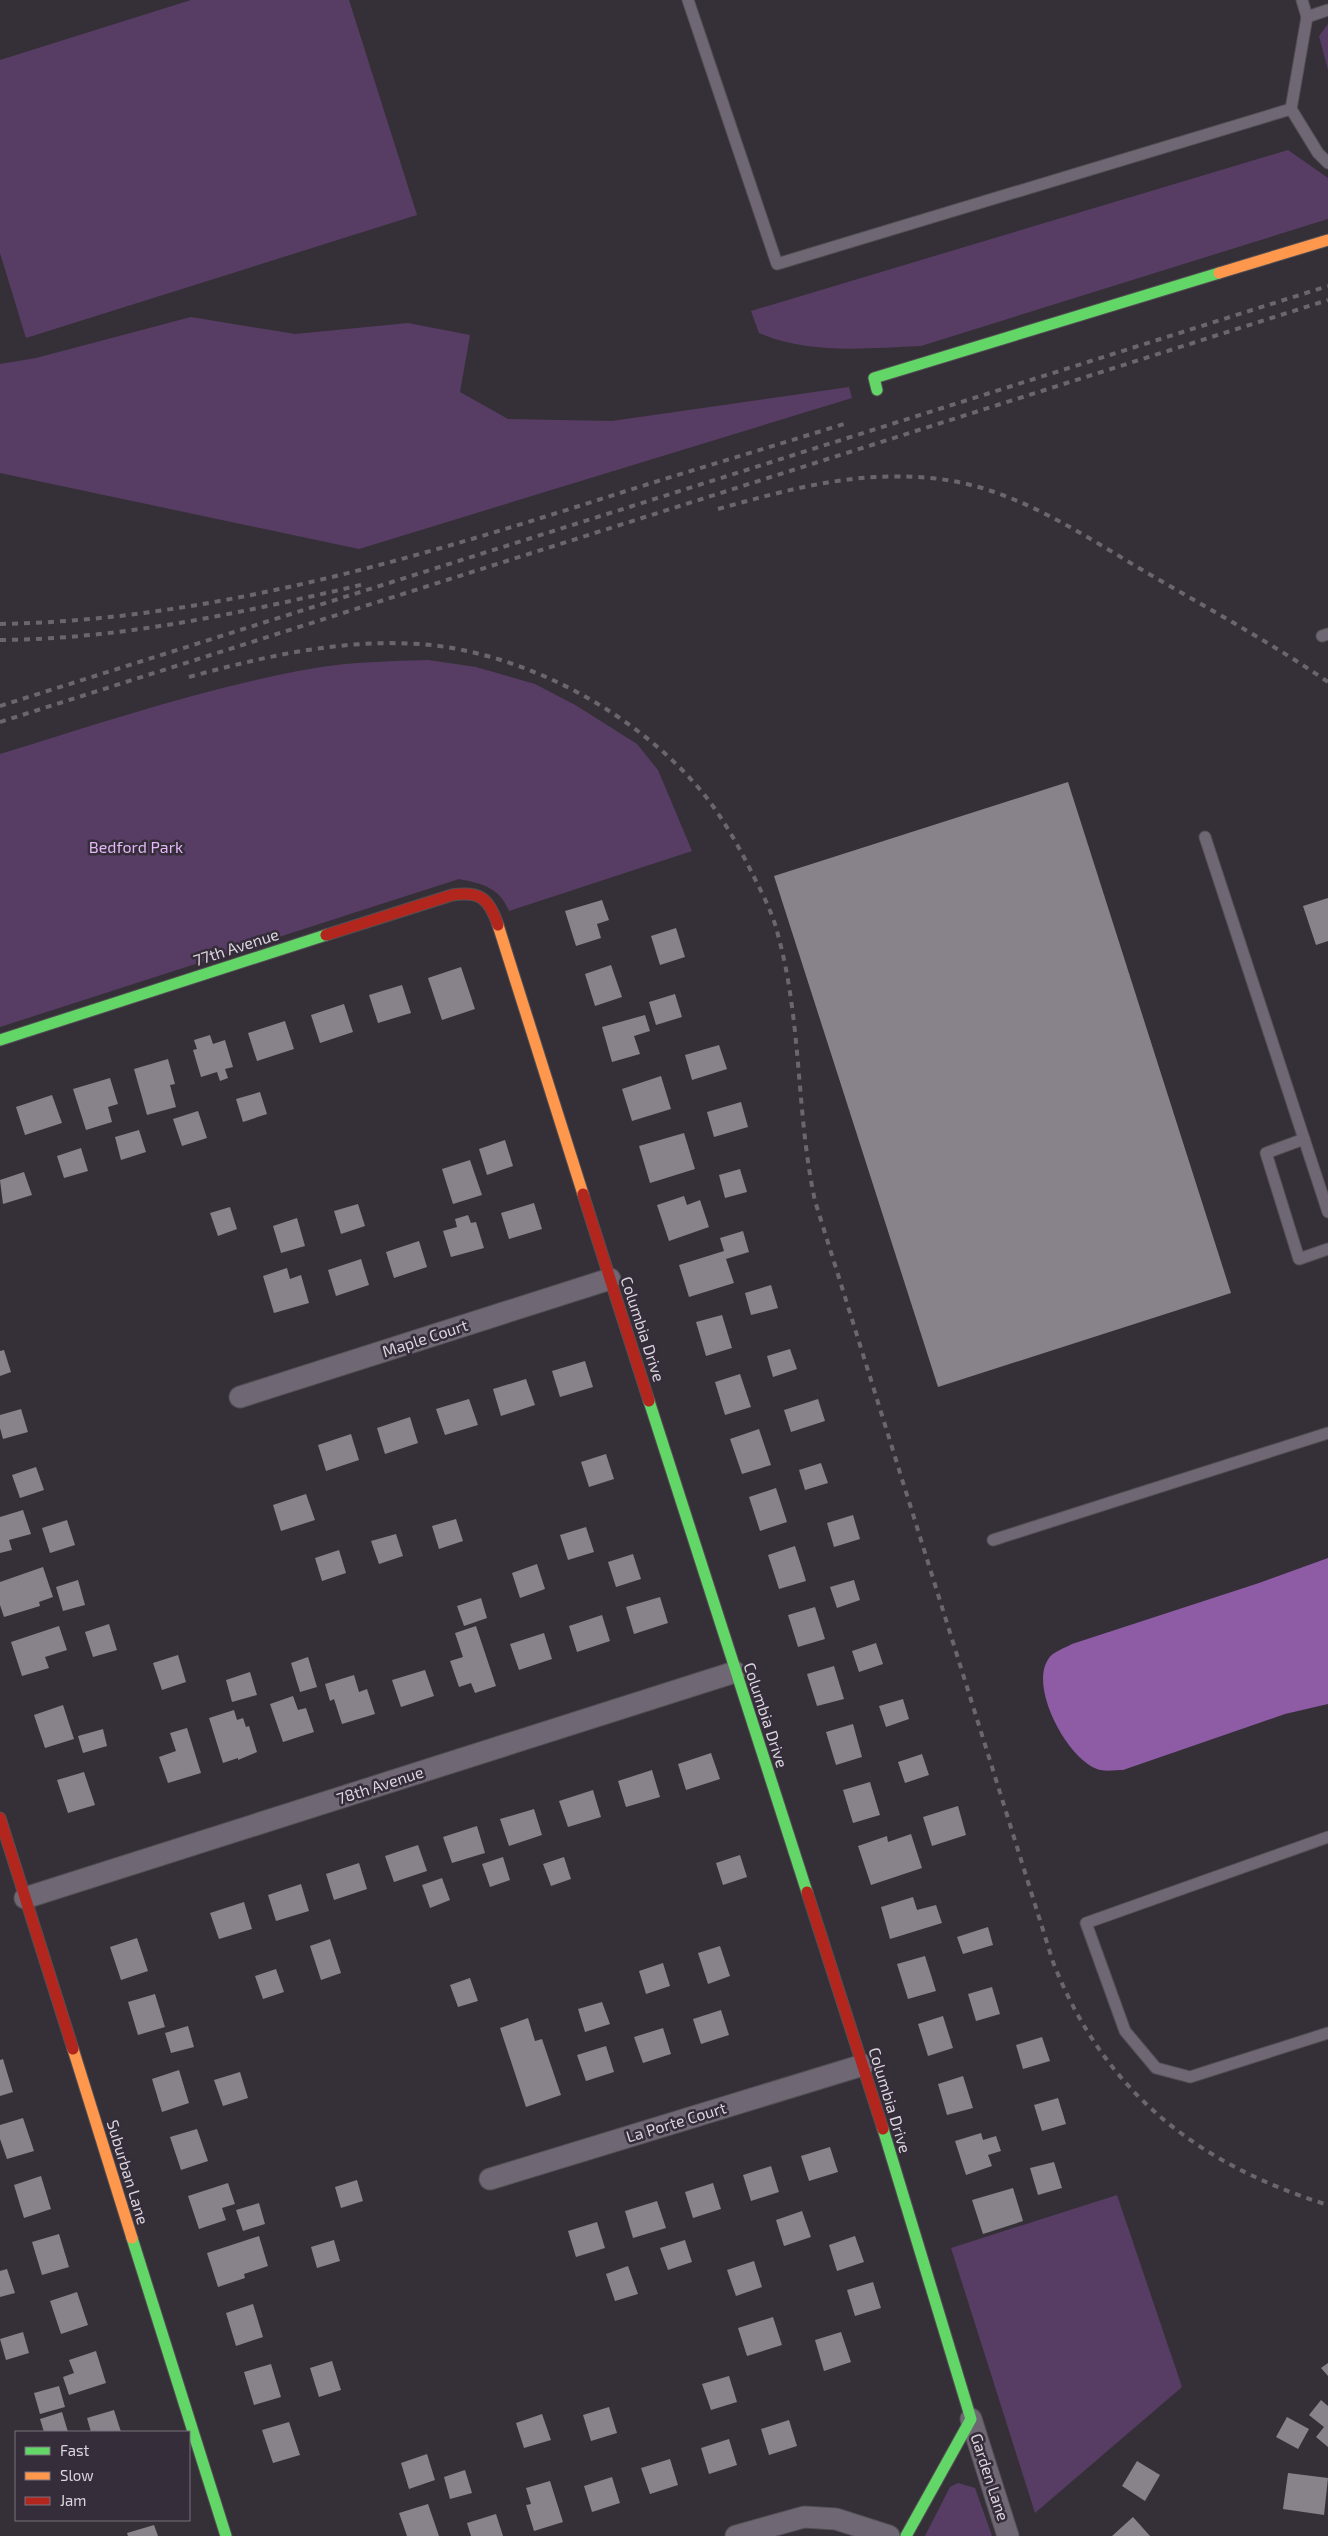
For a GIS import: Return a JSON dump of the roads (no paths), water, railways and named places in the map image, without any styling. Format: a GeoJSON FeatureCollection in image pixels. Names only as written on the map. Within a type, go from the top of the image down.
{"type":"FeatureCollection","features":[{"type":"Feature","properties":{"kind":"street"},"geometry":{"type":"LineString","coordinates":[[877,390],[874,378],[1328,240]]}},
{"type":"Feature","properties":{"kind":"street","name":"77th Avenue"},"geometry":{"type":"LineString","coordinates":[[0,1040],[452,895],[470,893],[482,896]]}},
{"type":"Feature","properties":{"kind":"street","name":"Columbia Drive"},"geometry":{"type":"LineString","coordinates":[[482,896],[493,910],[501,932],[735,1672],[862,2065],[971,2419]]}},
{"type":"Feature","properties":{"kind":"street","name":"Maple Court"},"geometry":{"type":"LineString","coordinates":[[240,1397],[610,1279]]}},
{"type":"Feature","properties":{"kind":"street","name":"78th Avenue"},"geometry":{"type":"LineString","coordinates":[[26,1898],[735,1672]]}},
{"type":"Feature","properties":{"kind":"street","name":"Suburban Lane"},"geometry":{"type":"LineString","coordinates":[[0,1818],[226,2536]]}},
{"type":"Feature","properties":{"kind":"street","name":"La Porte Court"},"geometry":{"type":"LineString","coordinates":[[490,2178],[862,2065]]}},
{"type":"Feature","properties":{"kind":"street"},"geometry":{"type":"LineString","coordinates":[[906,2536],[971,2419]]}},
{"type":"Feature","properties":{"kind":"street","name":"Garden Lane"},"geometry":{"type":"LineString","coordinates":[[971,2419],[1008,2536]]}},
{"type":"Feature","properties":{"kind":"street"},"geometry":{"type":"LineString","coordinates":[[736,2536],[804,2517],[836,2519],[889,2536]]}},
{"type":"Feature","properties":{"kind":"lane"},"geometry":{"type":"LineString","coordinates":[[688,0],[777,264],[1291,109]]}},
{"type":"Feature","properties":{"kind":"lane"},"geometry":{"type":"LineString","coordinates":[[1302,0],[1307,17],[1291,109],[1318,153],[1328,163]]}},
{"type":"Feature","properties":{"kind":"lane"},"geometry":{"type":"LineString","coordinates":[[1307,17],[1328,10]]}},
{"type":"Feature","properties":{"kind":"lane"},"geometry":{"type":"LineString","coordinates":[[1205,837],[1328,1212]]}},
{"type":"Feature","properties":{"kind":"lane"},"geometry":{"type":"LineString","coordinates":[[1304,1139],[1266,1153],[1299,1259],[1328,1250]]}},
{"type":"Feature","properties":{"kind":"lane"},"geometry":{"type":"LineString","coordinates":[[993,1540],[1328,1433]]}},
{"type":"Feature","properties":{"kind":"lane"},"geometry":{"type":"LineString","coordinates":[[1328,1837],[1086,1923],[1125,2031],[1156,2068],[1190,2077],[1328,2032]]}},
{"type":"Feature","properties":{"kind":"railway"},"geometry":{"type":"LineString","coordinates":[[0,706],[1328,286]]}},
{"type":"Feature","properties":{"kind":"railway"},"geometry":{"type":"LineString","coordinates":[[0,722],[1328,300]]}},
{"type":"Feature","properties":{"kind":"railway"},"geometry":{"type":"LineString","coordinates":[[0,624],[80,620],[159,611],[238,598],[316,581],[470,539],[844,424]]}},
{"type":"Feature","properties":{"kind":"railway"},"geometry":{"type":"LineString","coordinates":[[718,509],[822,483],[875,477],[930,478],[961,483],[991,491],[1020,502],[1075,530],[1265,641],[1328,682]]}},
{"type":"Feature","properties":{"kind":"railway"},"geometry":{"type":"LineString","coordinates":[[0,640],[92,635],[184,622],[365,584]]}},
{"type":"Feature","properties":{"kind":"railway"},"geometry":{"type":"LineString","coordinates":[[189,677],[275,656],[361,644],[420,644],[461,650],[501,660],[542,675],[581,694],[618,717],[652,743],[683,771],[710,802],[742,853],[776,927],[786,968],[791,1001],[805,1135],[815,1201],[1053,1962],[1074,2008],[1099,2049],[1128,2085],[1160,2117],[1197,2144],[1237,2168],[1281,2188],[1328,2205]]}},
{"type":"Feature","properties":{"kind":"park label","name":"Bedford Park"},"geometry":{"type":"Point","coordinates":[136,847]}}]}
